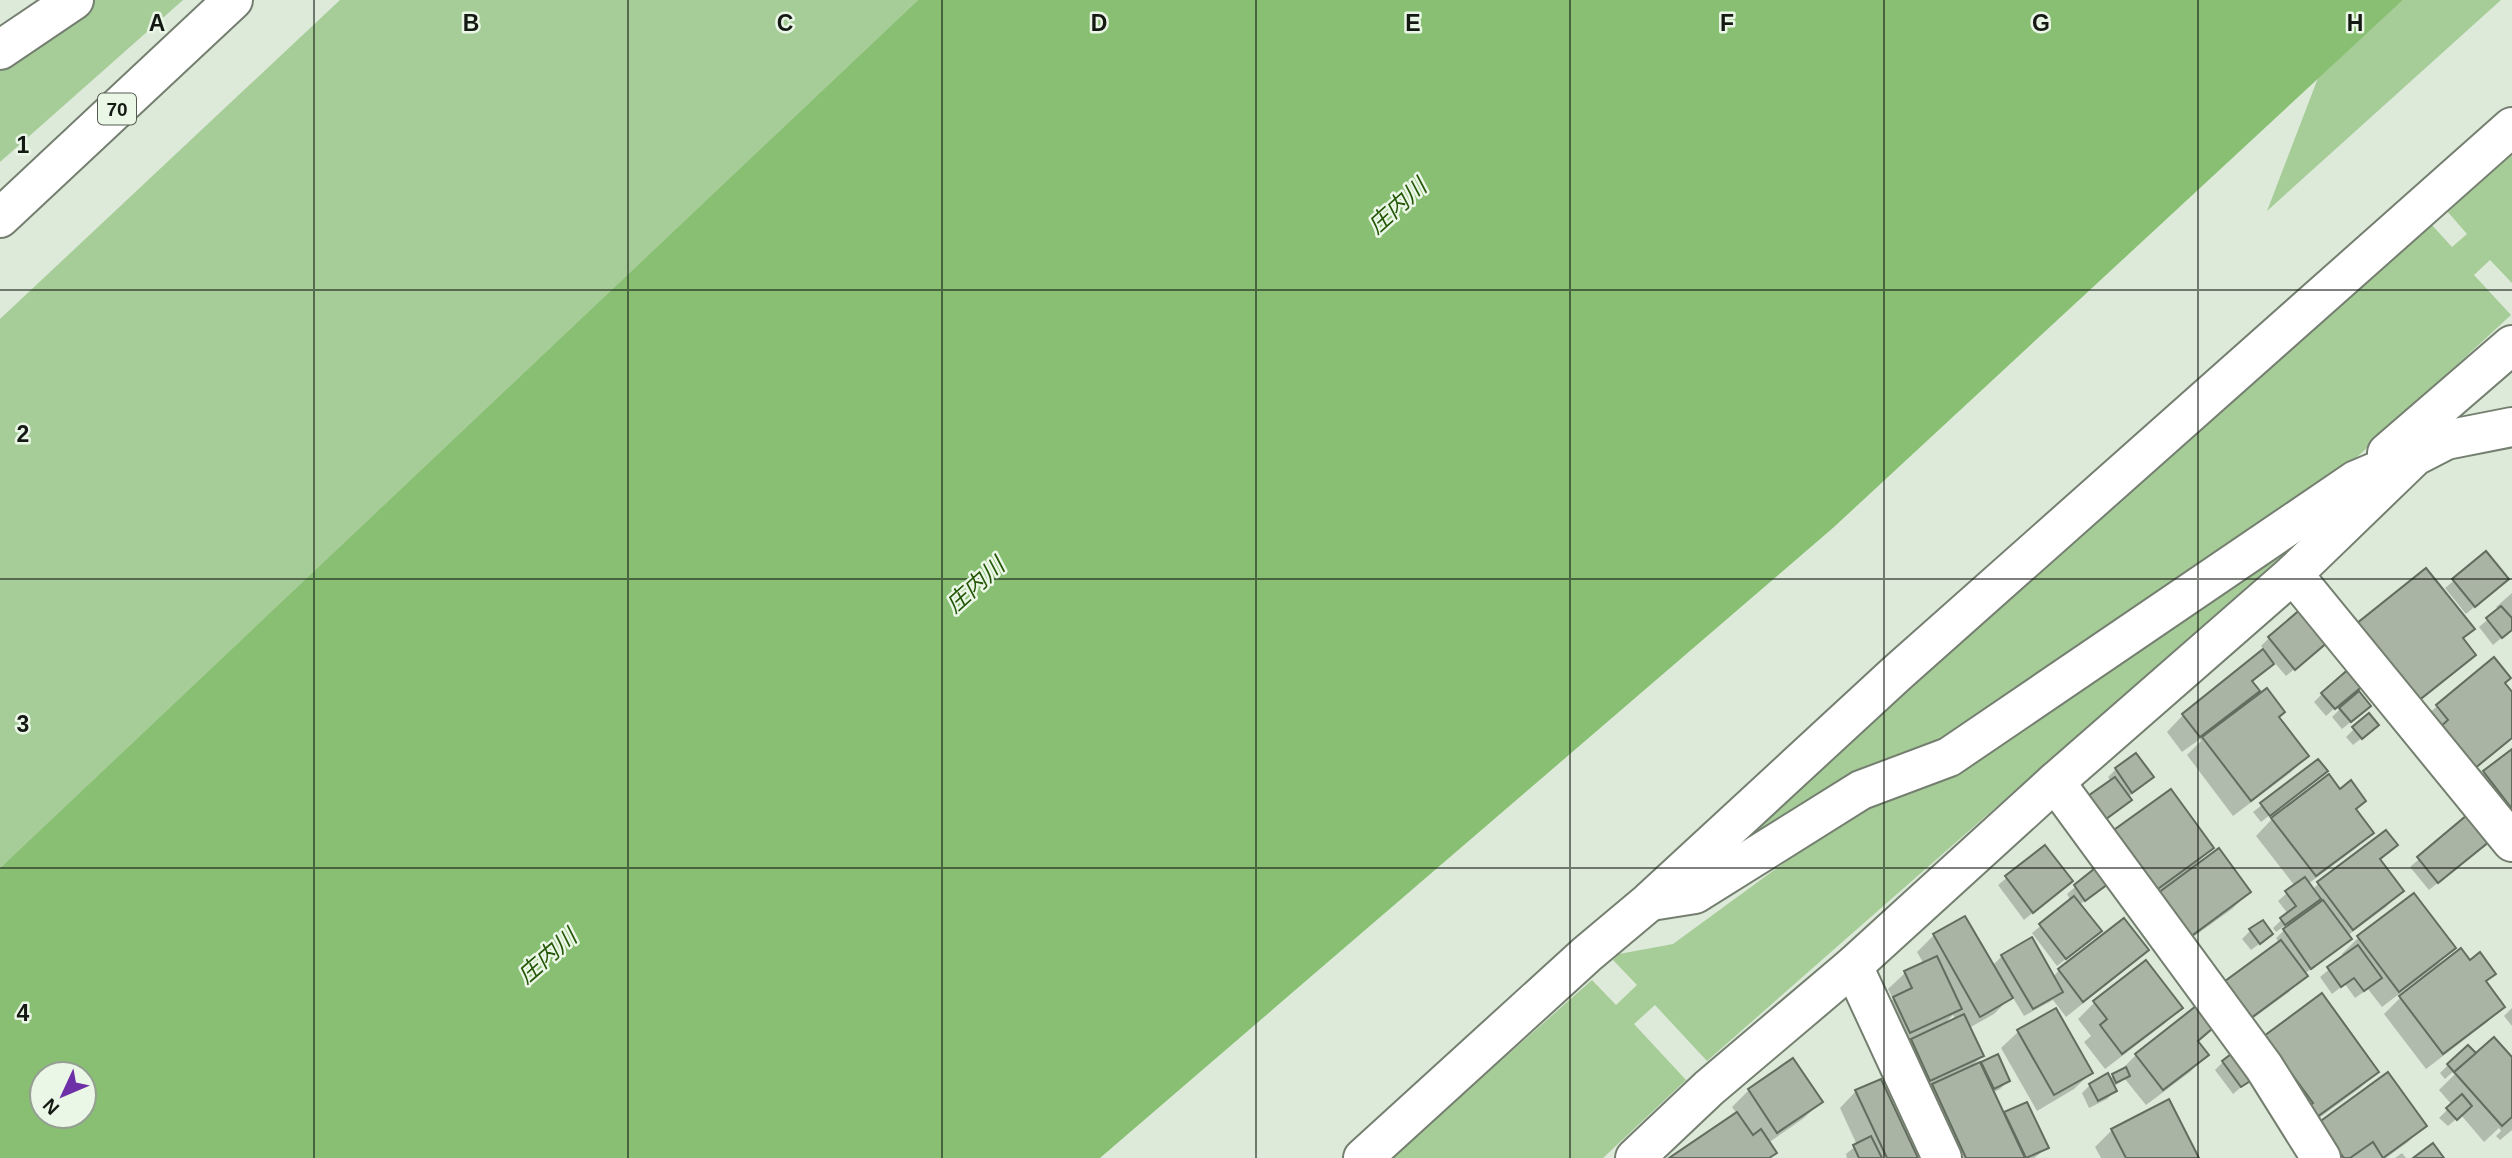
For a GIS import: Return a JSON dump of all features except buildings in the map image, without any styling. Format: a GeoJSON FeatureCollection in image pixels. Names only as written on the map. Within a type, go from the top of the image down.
{"type":"FeatureCollection","features":[{"type":"Feature","properties":{"kind":"street"},"geometry":{"type":"LineString","coordinates":[[0,50],[74,0]]}},
{"type":"Feature","properties":{"kind":"street","name":"70"},"geometry":{"type":"LineString","coordinates":[[0,218],[233,0]]}},
{"type":"Feature","properties":{"kind":"street"},"geometry":{"type":"LineString","coordinates":[[1363,1158],[1587,954],[1649,902],[1896,674],[2512,127]]}},
{"type":"Feature","properties":{"kind":"street"},"geometry":{"type":"LineString","coordinates":[[1649,902],[1695,894],[1861,790],[1949,757],[2356,480],[2512,345]]}},
{"type":"Feature","properties":{"kind":"street"},"geometry":{"type":"LineString","coordinates":[[2356,480],[2446,440],[2512,427]]}},
{"type":"Feature","properties":{"kind":"street"},"geometry":{"type":"LineString","coordinates":[[1635,1158],[1709,1088],[1853,966],[2055,782],[2293,574],[2414,456]]}},
{"type":"Feature","properties":{"kind":"street"},"geometry":{"type":"LineString","coordinates":[[2293,574],[2512,842]]}},
{"type":"Feature","properties":{"kind":"street"},"geometry":{"type":"LineString","coordinates":[[2055,782],[2264,1066],[2321,1158]]}},
{"type":"Feature","properties":{"kind":"street"},"geometry":{"type":"LineString","coordinates":[[1853,966],[1942,1158]]}},
{"type":"Feature","properties":{"kind":"shaded area"},"geometry":{"type":"Polygon","coordinates":[[[87,0],[183,0],[0,162],[0,59],[87,0]]]}},
{"type":"Feature","properties":{"kind":"shaded area"},"geometry":{"type":"Polygon","coordinates":[[[340,0],[918,0],[0,868],[0,319],[340,0]]]}},
{"type":"Feature","properties":{"kind":"shaded area"},"geometry":{"type":"Polygon","coordinates":[[[2403,0],[2501,0],[2267,211],[2318,78],[2403,0]]]}},
{"type":"Feature","properties":{"kind":"shaded area"},"geometry":{"type":"Polygon","coordinates":[[[2512,152],[2512,283],[2490,260],[2474,275],[2511,315],[2344,469],[1943,745],[1715,862],[2431,224],[2452,247],[2467,234],[2447,211],[2512,152]]]}},
{"type":"Feature","properties":{"kind":"shaded area"},"geometry":{"type":"Polygon","coordinates":[[[2301,539],[1707,1061],[1655,1005],[1634,1024],[1686,1080],[1603,1158],[1391,1158],[1592,980],[1616,1005],[1637,985],[1613,960],[1619,954],[1673,944],[1866,803],[2301,539]]]}},
{"type":"Feature","properties":{"kind":"water","name":"庄内川"},"geometry":{"type":"Polygon","coordinates":[[[918,0],[2403,0],[1834,527],[1100,1158],[0,1158],[0,868],[918,0]]]}}]}
